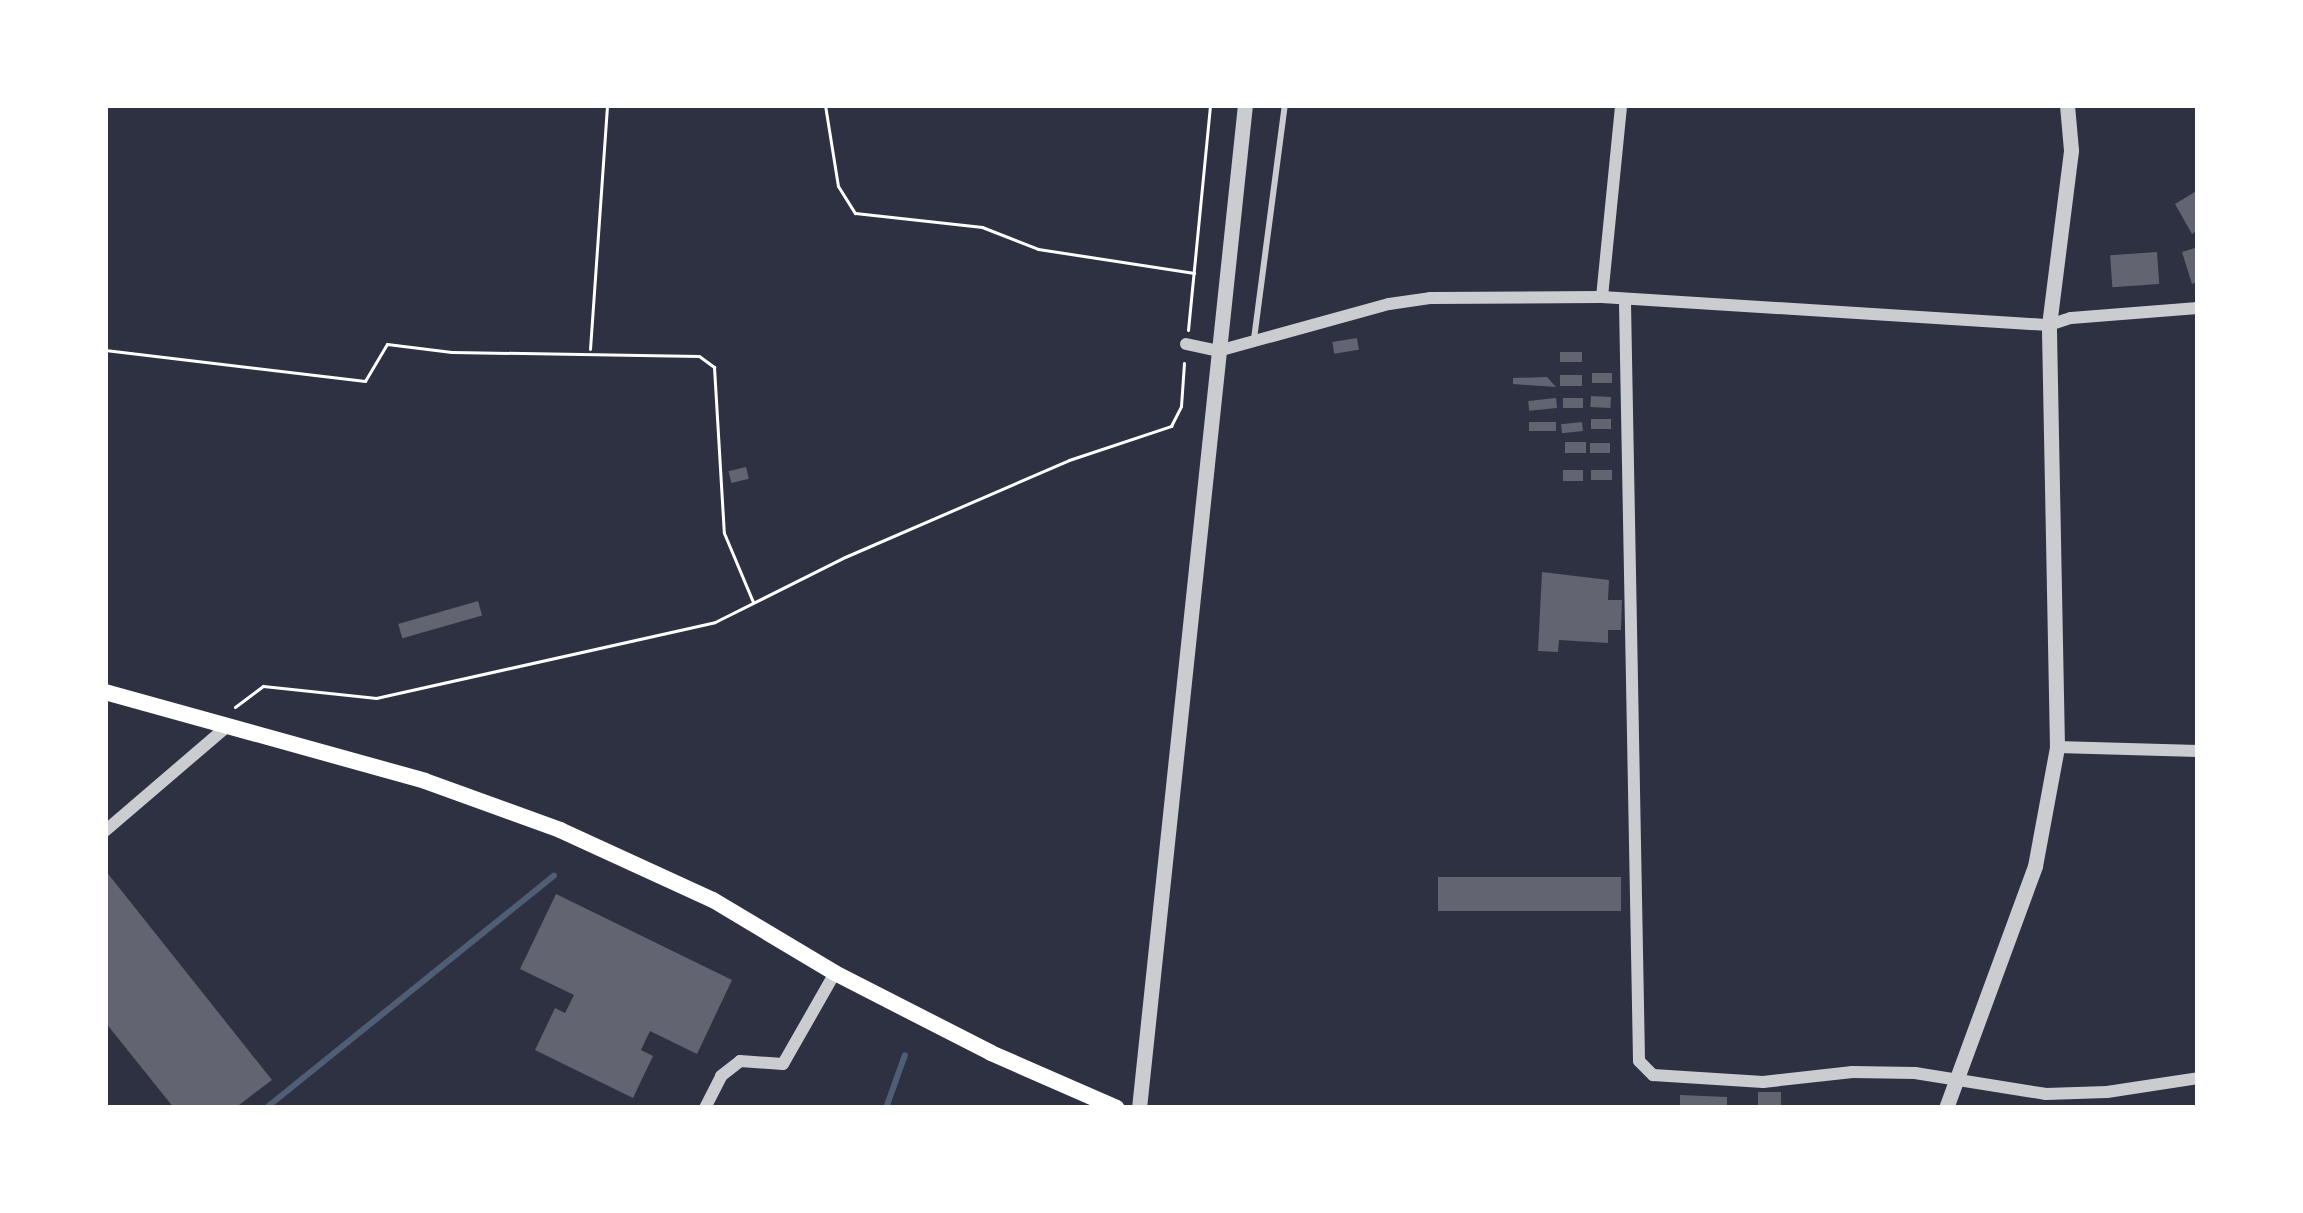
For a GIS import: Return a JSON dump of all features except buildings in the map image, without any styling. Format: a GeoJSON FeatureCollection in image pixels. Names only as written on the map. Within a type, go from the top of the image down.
{"type":"FeatureCollection","features":[{"type":"Feature","properties":{"kind":"main road"},"geometry":{"type":"LineString","coordinates":[[105,692],[224,729],[323,751],[560,830],[713,900],[835,973],[992,1053],[1117,1108]]}},
{"type":"Feature","properties":{"kind":"street"},"geometry":{"type":"LineString","coordinates":[[1139,1108],[1246,105]]}},
{"type":"Feature","properties":{"kind":"street"},"geometry":{"type":"LineString","coordinates":[[1602,297],[1621,105]]}},
{"type":"Feature","properties":{"kind":"street"},"geometry":{"type":"LineString","coordinates":[[1946,1108],[2035,866],[2057,747],[2049,325],[2071,150],[2067,105]]}},
{"type":"Feature","properties":{"kind":"street"},"geometry":{"type":"LineString","coordinates":[[1186,344],[1218,351],[1389,304],[1602,297],[1625,303],[2049,325],[2071,318],[2198,308]]}},
{"type":"Feature","properties":{"kind":"street"},"geometry":{"type":"LineString","coordinates":[[1625,303],[1639,1061],[1653,1075],[1763,1082],[1852,1072],[1915,1073],[2046,1094],[2107,1092],[2198,1078]]}},
{"type":"Feature","properties":{"kind":"street"},"geometry":{"type":"LineString","coordinates":[[105,831],[224,729]]}},
{"type":"Feature","properties":{"kind":"street"},"geometry":{"type":"LineString","coordinates":[[2057,747],[2198,751]]}},
{"type":"Feature","properties":{"kind":"street"},"geometry":{"type":"LineString","coordinates":[[705,1108],[721,1076],[740,1061],[783,1064],[835,973]]}},
{"type":"Feature","properties":{"kind":"lane"},"geometry":{"type":"LineString","coordinates":[[1253,343],[1285,105]]}},
{"type":"Feature","properties":{"kind":"path"},"geometry":{"type":"LineString","coordinates":[[590,350],[607,105]]}},
{"type":"Feature","properties":{"kind":"path"},"geometry":{"type":"LineString","coordinates":[[825,105],[838,186],[855,213],[982,227],[1038,249],[1194,273]]}},
{"type":"Feature","properties":{"kind":"path"},"geometry":{"type":"LineString","coordinates":[[224,729],[237,703],[263,686],[376,698],[715,622],[844,557],[1069,460],[1171,426],[1181,406],[1210,105]]}},
{"type":"Feature","properties":{"kind":"path"},"geometry":{"type":"LineString","coordinates":[[105,350],[365,381],[387,344],[452,352],[590,350],[699,356],[714,368],[724,532],[754,603]]}},
{"type":"Feature","properties":{"kind":"waterway"},"geometry":{"type":"LineString","coordinates":[[266,1108],[554,876]]}},
{"type":"Feature","properties":{"kind":"waterway"},"geometry":{"type":"LineString","coordinates":[[886,1108],[905,1055]]}}]}
